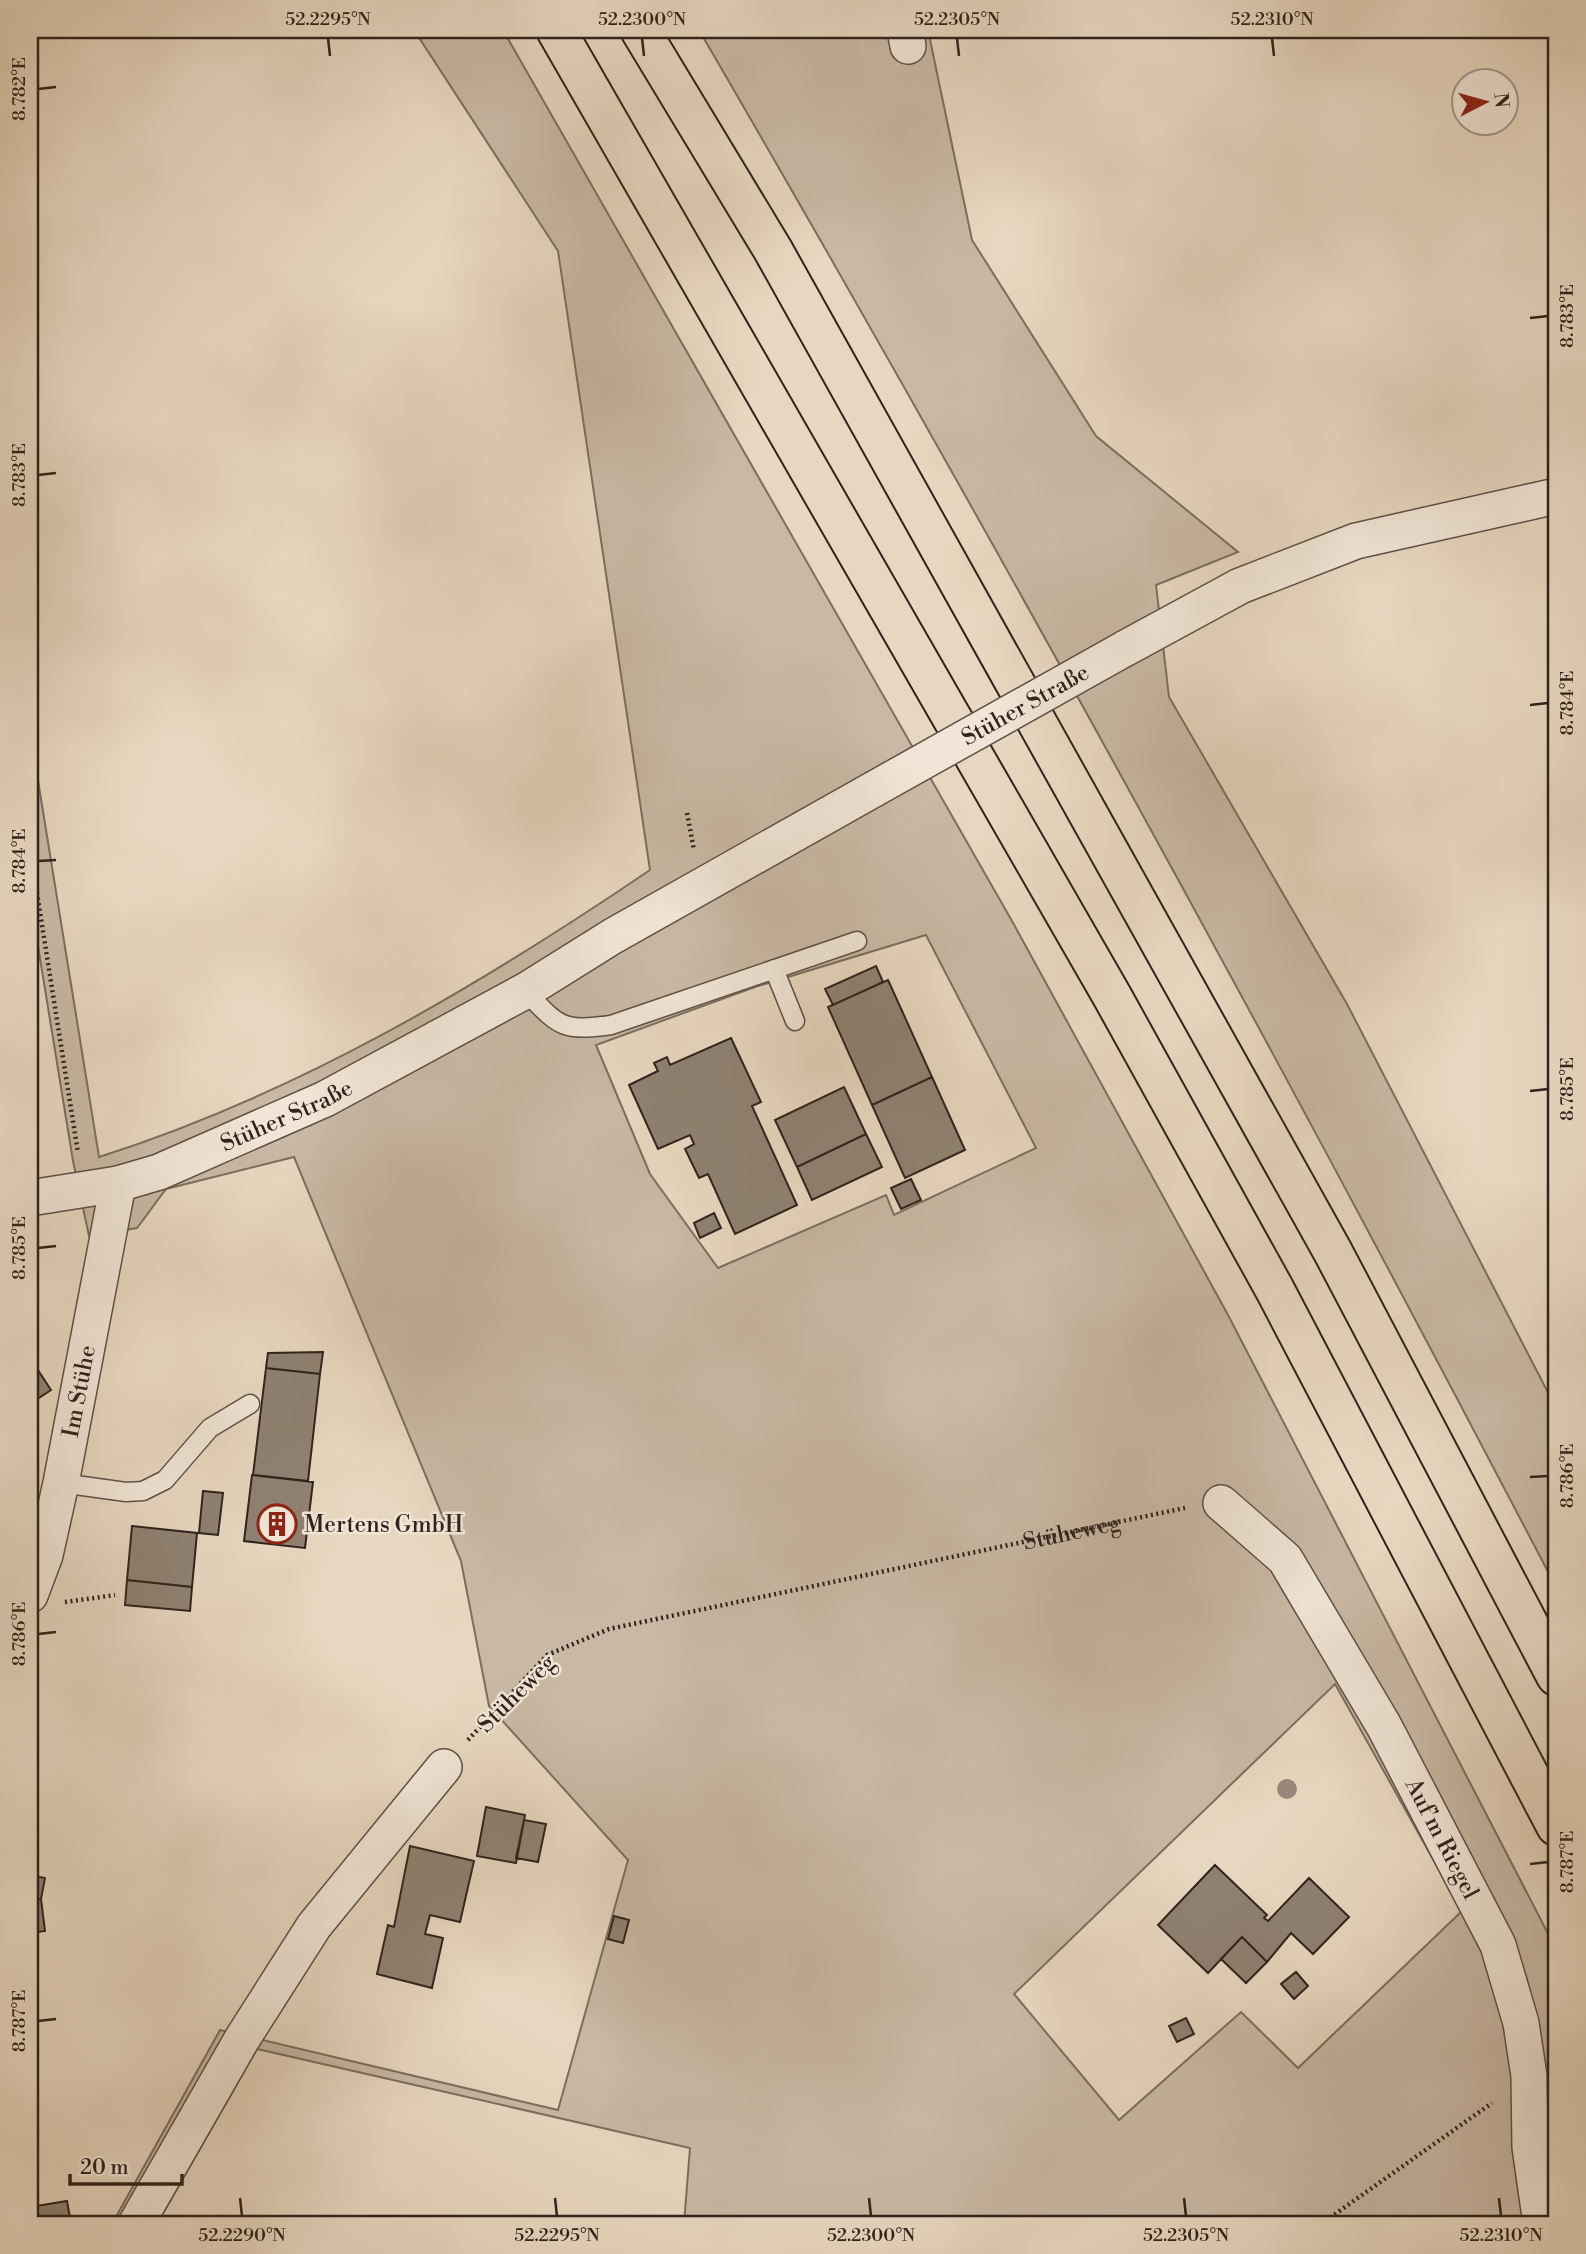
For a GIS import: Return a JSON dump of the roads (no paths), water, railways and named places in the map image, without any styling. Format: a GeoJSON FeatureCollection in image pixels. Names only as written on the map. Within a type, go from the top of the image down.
{"type":"FeatureCollection","features":[{"type":"Feature","properties":{"kind":"highway"},"geometry":{"type":"LineString","coordinates":[[556,30],[940,691],[1118,1008],[1281,1302],[1556,1826]]}},
{"type":"Feature","properties":{"kind":"highway"},"geometry":{"type":"LineString","coordinates":[[640,30],[774,250],[1300,1192],[1556,1676]]}},
{"type":"Feature","properties":{"kind":"street","name":"Stüher Straße"},"geometry":{"type":"LineString","coordinates":[[30,1198],[118,1184],[159,1172],[325,1100],[525,991],[613,936],[1240,586],[1356,541],[1556,496]]}},
{"type":"Feature","properties":{"kind":"street","name":"Im Stühe"},"geometry":{"type":"LineString","coordinates":[[42,1599],[45,1555],[118,1184]]}},
{"type":"Feature","properties":{"kind":"street","name":"Auf'm Riegel"},"geometry":{"type":"LineString","coordinates":[[1221,1503],[1285,1559],[1384,1726],[1498,1945],[1521,2023],[1529,2076],[1530,2147],[1541,2224]]}},
{"type":"Feature","properties":{"kind":"street"},"geometry":{"type":"LineString","coordinates":[[136,2224],[242,2039],[314,1926],[444,1767]]}},
{"type":"Feature","properties":{"kind":"lane"},"geometry":{"type":"LineString","coordinates":[[525,991],[557,1023],[580,1029],[611,1025],[857,941]]}},
{"type":"Feature","properties":{"kind":"lane"},"geometry":{"type":"LineString","coordinates":[[774,969],[795,1021]]}},
{"type":"Feature","properties":{"kind":"lane"},"geometry":{"type":"LineString","coordinates":[[61,1483],[126,1492],[142,1491],[165,1480],[209,1429],[250,1404]]}},
{"type":"Feature","properties":{"kind":"place","name":"Mertens GmbH"},"geometry":{"type":"Point","coordinates":[277,1524]}}]}
